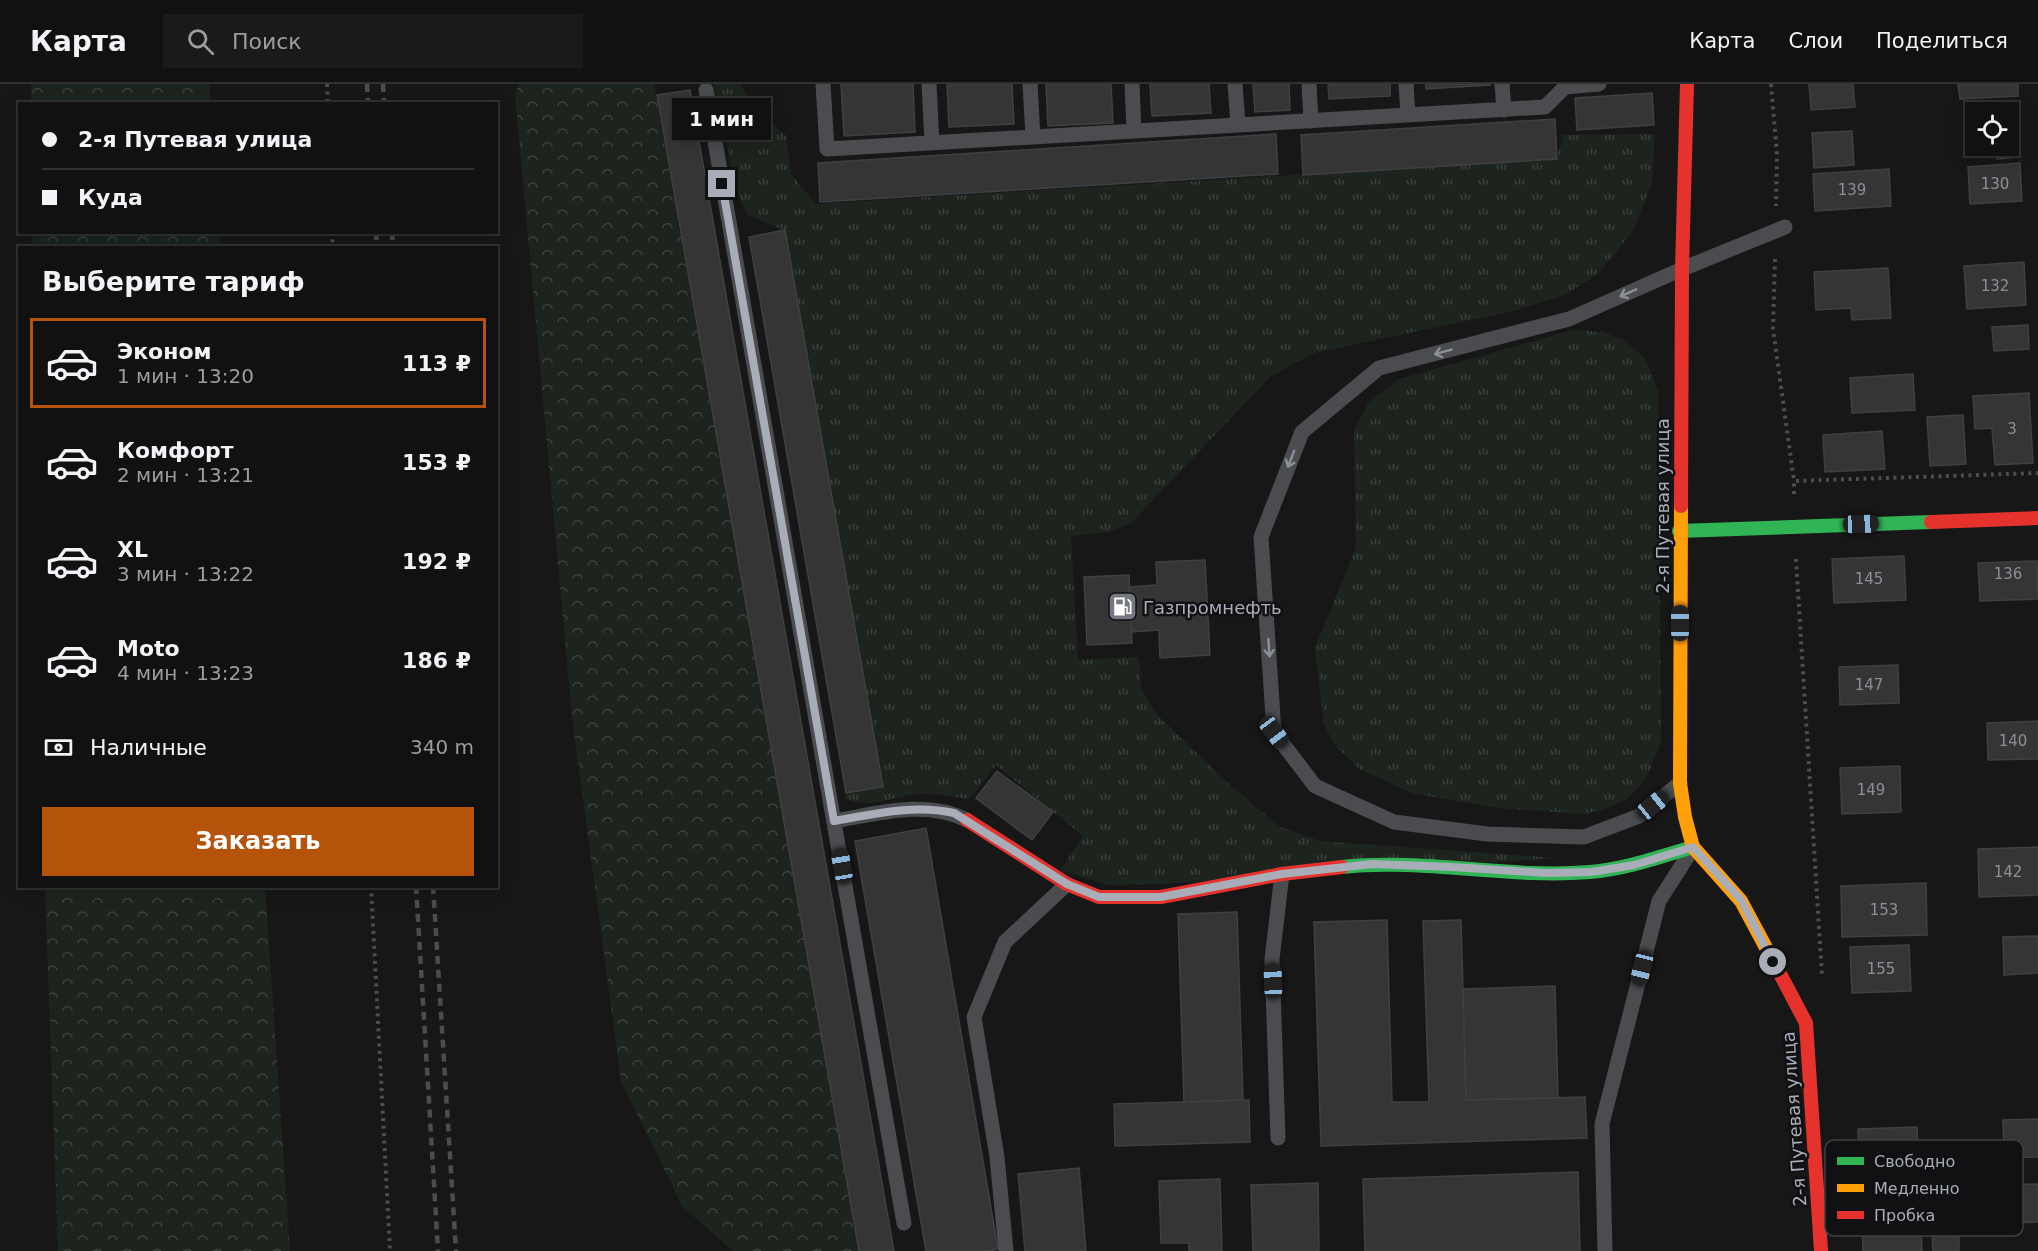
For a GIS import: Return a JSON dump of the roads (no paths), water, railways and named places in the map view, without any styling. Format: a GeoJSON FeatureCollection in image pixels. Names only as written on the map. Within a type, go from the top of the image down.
{"type":"FeatureCollection","features":[{"type":"Feature","properties":{"kind":"street","name":"2-я Путевая улица"},"geometry":{"type":"LineString","coordinates":[[1687,84],[1679,531],[1680,783],[1684,817],[1693,847],[1741,900],[1806,1023],[1821,1251]]}},
{"type":"Feature","properties":{"kind":"street"},"geometry":{"type":"LineString","coordinates":[[1679,531],[2038,518]]}},
{"type":"Feature","properties":{"kind":"street"},"geometry":{"type":"LineString","coordinates":[[967,820],[1067,884],[1099,897],[1161,897],[1282,874],[1372,864],[1546,873],[1591,872],[1634,865],[1693,847]]}},
{"type":"Feature","properties":{"kind":"lane"},"geometry":{"type":"LineString","coordinates":[[823,84],[827,149],[1545,107],[1565,87],[1599,84]]}},
{"type":"Feature","properties":{"kind":"lane"},"geometry":{"type":"LineString","coordinates":[[928,84],[932,142]]}},
{"type":"Feature","properties":{"kind":"lane"},"geometry":{"type":"LineString","coordinates":[[1030,84],[1033,137]]}},
{"type":"Feature","properties":{"kind":"lane"},"geometry":{"type":"LineString","coordinates":[[1132,84],[1134,131]]}},
{"type":"Feature","properties":{"kind":"lane"},"geometry":{"type":"LineString","coordinates":[[1235,84],[1238,125]]}},
{"type":"Feature","properties":{"kind":"lane"},"geometry":{"type":"LineString","coordinates":[[1309,84],[1311,121]]}},
{"type":"Feature","properties":{"kind":"lane"},"geometry":{"type":"LineString","coordinates":[[1406,84],[1408,115]]}},
{"type":"Feature","properties":{"kind":"lane"},"geometry":{"type":"LineString","coordinates":[[1503,84],[1504,110]]}},
{"type":"Feature","properties":{"kind":"lane"},"geometry":{"type":"LineString","coordinates":[[706,90],[904,1223]]}},
{"type":"Feature","properties":{"kind":"lane"},"geometry":{"type":"LineString","coordinates":[[1680,783],[1639,816],[1584,837],[1487,834],[1394,822],[1315,786],[1274,732],[1261,537],[1302,432],[1379,368],[1569,319],[1780,229]]}},
{"type":"Feature","properties":{"kind":"lane"},"geometry":{"type":"LineString","coordinates":[[834,821],[907,809],[937,809],[954,813],[967,820]]}},
{"type":"Feature","properties":{"kind":"lane"},"geometry":{"type":"LineString","coordinates":[[1605,1251],[1602,1124],[1659,901],[1693,847]]}},
{"type":"Feature","properties":{"kind":"lane"},"geometry":{"type":"LineString","coordinates":[[1278,1138],[1272,959],[1282,874]]}},
{"type":"Feature","properties":{"kind":"lane"},"geometry":{"type":"LineString","coordinates":[[1006,1251],[997,1156],[974,1017],[1005,942],[1067,884]]}},
{"type":"Feature","properties":{"kind":"railway"},"geometry":{"type":"LineString","coordinates":[[367,84],[368,102]]}},
{"type":"Feature","properties":{"kind":"railway"},"geometry":{"type":"LineString","coordinates":[[383,84],[384,102]]}},
{"type":"Feature","properties":{"kind":"railway"},"geometry":{"type":"LineString","coordinates":[[376,234],[377,246]]}},
{"type":"Feature","properties":{"kind":"railway"},"geometry":{"type":"LineString","coordinates":[[392,234],[393,246]]}},
{"type":"Feature","properties":{"kind":"railway"},"geometry":{"type":"LineString","coordinates":[[416,888],[438,1251]]}},
{"type":"Feature","properties":{"kind":"railway"},"geometry":{"type":"LineString","coordinates":[[433,888],[456,1251]]}},
{"type":"Feature","properties":{"kind":"place","name":"Газпромнефть"},"geometry":{"type":"Point","coordinates":[1122,607]}}]}
